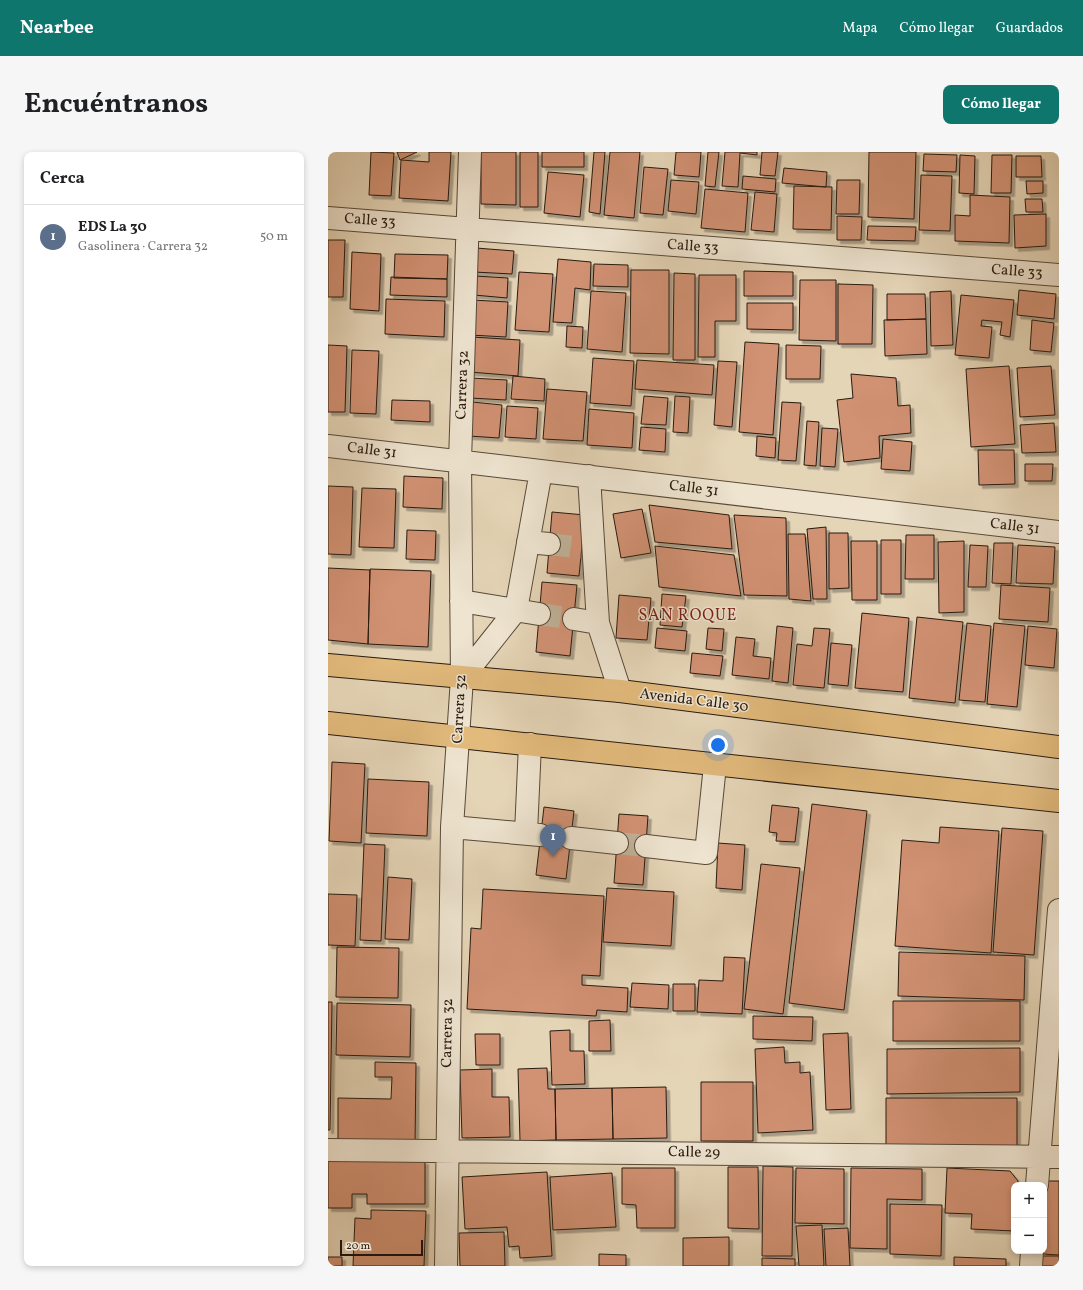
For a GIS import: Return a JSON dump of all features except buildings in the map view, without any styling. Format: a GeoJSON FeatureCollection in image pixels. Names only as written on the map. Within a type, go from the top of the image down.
{"type":"FeatureCollection","features":[{"type":"Feature","properties":{"kind":"highway","name":"Avenida Calle 30"},"geometry":{"type":"LineString","coordinates":[[328,664],[462,678],[620,691],[1059,747]]}},
{"type":"Feature","properties":{"kind":"highway"},"geometry":{"type":"LineString","coordinates":[[328,723],[1059,801]]}},
{"type":"Feature","properties":{"kind":"street","name":"Carrera 32"},"geometry":{"type":"LineString","coordinates":[[446,1266],[446,1151],[452,827],[462,678],[460,461],[470,152]]}},
{"type":"Feature","properties":{"kind":"street","name":"Calle 33"},"geometry":{"type":"LineString","coordinates":[[328,218],[1059,275]]}},
{"type":"Feature","properties":{"kind":"street","name":"Calle 31"},"geometry":{"type":"LineString","coordinates":[[328,446],[1059,532]]}},
{"type":"Feature","properties":{"kind":"street"},"geometry":{"type":"LineString","coordinates":[[462,678],[516,610],[539,543],[541,471]]}},
{"type":"Feature","properties":{"kind":"street"},"geometry":{"type":"LineString","coordinates":[[589,476],[587,548],[598,623],[620,691]]}},
{"type":"Feature","properties":{"kind":"street"},"geometry":{"type":"LineString","coordinates":[[461,602],[539,614]]}},
{"type":"Feature","properties":{"kind":"street"},"geometry":{"type":"LineString","coordinates":[[574,619],[598,623]]}},
{"type":"Feature","properties":{"kind":"street"},"geometry":{"type":"LineString","coordinates":[[452,827],[533,834],[530,744]]}},
{"type":"Feature","properties":{"kind":"street"},"geometry":{"type":"LineString","coordinates":[[646,846],[706,853],[716,765]]}},
{"type":"Feature","properties":{"kind":"street"},"geometry":{"type":"LineString","coordinates":[[571,838],[617,843]]}},
{"type":"Feature","properties":{"kind":"street"},"geometry":{"type":"LineString","coordinates":[[1038,1182],[1049,1157],[1059,910]]}},
{"type":"Feature","properties":{"kind":"street","name":"Calle 29"},"geometry":{"type":"LineString","coordinates":[[328,1150],[1049,1157]]}},
{"type":"Feature","properties":{"kind":"street"},"geometry":{"type":"LineString","coordinates":[[1031,1266],[1032,1254]]}},
{"type":"Feature","properties":{"kind":"tunnel"},"geometry":{"type":"LineString","coordinates":[[549,544],[582,548]]}},
{"type":"Feature","properties":{"kind":"tunnel"},"geometry":{"type":"LineString","coordinates":[[539,614],[574,619]]}},
{"type":"Feature","properties":{"kind":"tunnel"},"geometry":{"type":"LineString","coordinates":[[541,835],[571,838]]}},
{"type":"Feature","properties":{"kind":"tunnel"},"geometry":{"type":"LineString","coordinates":[[617,843],[646,846]]}},
{"type":"Feature","properties":{"kind":"place","name":"EDS La 30"},"geometry":{"type":"Point","coordinates":[553,857]}},
{"type":"Feature","properties":{"kind":"district","name":"SAN ROQUE"},"geometry":{"type":"Point","coordinates":[688,616]}}]}
